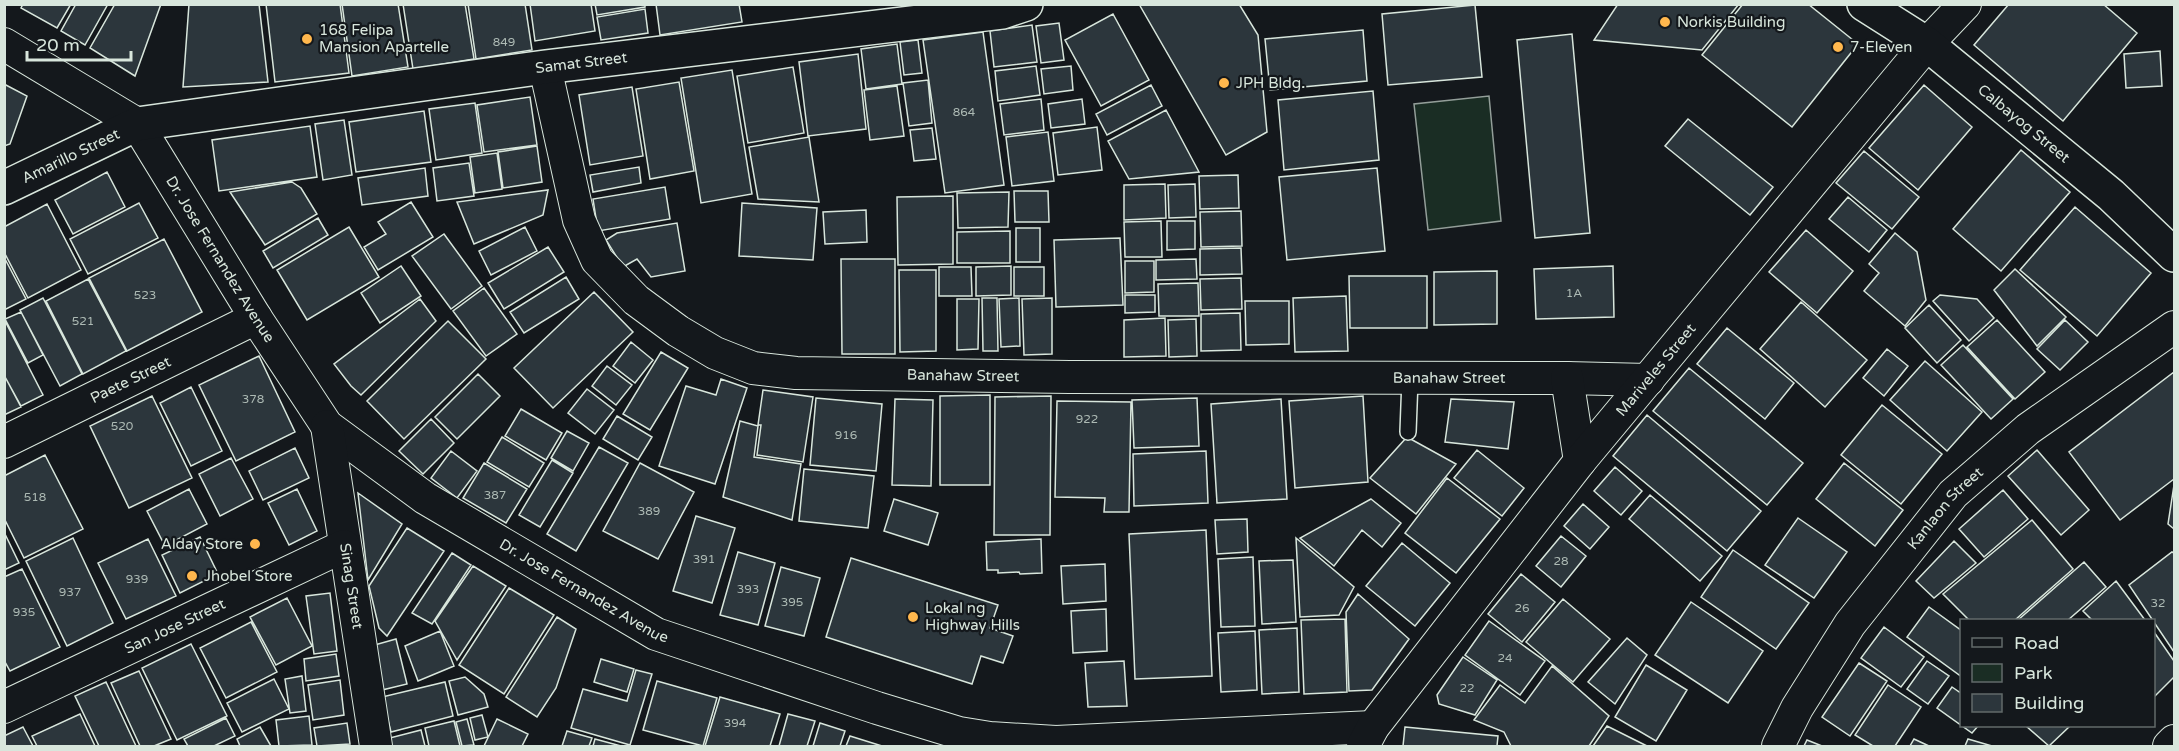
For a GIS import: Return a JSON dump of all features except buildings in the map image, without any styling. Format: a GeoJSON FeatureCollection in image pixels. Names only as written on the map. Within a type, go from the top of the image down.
{"type":"FeatureCollection","features":[{"type":"Feature","properties":{"kind":"street","name":"Samat Street"},"geometry":{"type":"LineString","coordinates":[[137,123],[545,67],[1002,12],[1026,4]]}},
{"type":"Feature","properties":{"kind":"street","name":"Calbayog Street"},"geometry":{"type":"LineString","coordinates":[[1864,4],[1928,44],[2111,195],[2175,255]]}},
{"type":"Feature","properties":{"kind":"street","name":"Mariveles Street"},"geometry":{"type":"LineString","coordinates":[[1368,737],[1580,461],[1928,44],[1965,4]]}},
{"type":"Feature","properties":{"kind":"street","name":"Dr. Jose Fernandez Avenue"},"geometry":{"type":"LineString","coordinates":[[4,44],[137,123],[256,318],[327,426],[425,498],[656,634],[877,708],[959,733],[990,738],[1056,741],[1368,737]]}},
{"type":"Feature","properties":{"kind":"street","name":"Banahaw Street"},"geometry":{"type":"LineString","coordinates":[[545,67],[579,220],[597,260],[636,300],[678,331],[715,353],[753,368],[796,374],[1648,380]]}},
{"type":"Feature","properties":{"kind":"street","name":"Amarillo Street"},"geometry":{"type":"LineString","coordinates":[[4,188],[137,123]]}},
{"type":"Feature","properties":{"kind":"street","name":"Paete Street"},"geometry":{"type":"LineString","coordinates":[[4,442],[256,318]]}},
{"type":"Feature","properties":{"kind":"street","name":"Kanlaon Street"},"geometry":{"type":"LineString","coordinates":[[1778,747],[1797,708],[1850,624],[1953,494],[2028,429],[2175,327]]}},
{"type":"Feature","properties":{"kind":"street"},"geometry":{"type":"LineString","coordinates":[[1567,378],[1580,461]]}},
{"type":"Feature","properties":{"kind":"street","name":"Sinag Street"},"geometry":{"type":"LineString","coordinates":[[327,426],[376,747]]}},
{"type":"Feature","properties":{"kind":"street","name":"San Jose Street"},"geometry":{"type":"LineString","coordinates":[[4,707],[344,546]]}},
{"type":"Feature","properties":{"kind":"street"},"geometry":{"type":"LineString","coordinates":[[2169,747],[2175,741]]}},
{"type":"Feature","properties":{"kind":"lane"},"geometry":{"type":"LineString","coordinates":[[1408,432],[1410,379]]}},
{"type":"Feature","properties":{"kind":"green space"},"geometry":{"type":"Polygon","coordinates":[[[1489,96],[1501,221],[1428,230],[1414,104],[1489,96]]]}},
{"type":"Feature","properties":{"kind":"place","name":"Norkis Building"},"geometry":{"type":"Point","coordinates":[1665,22]}},
{"type":"Feature","properties":{"kind":"place","name":"168 Felipa Mansion Apartelle"},"geometry":{"type":"Point","coordinates":[307,39]}},
{"type":"Feature","properties":{"kind":"place","name":"7-Eleven"},"geometry":{"type":"Point","coordinates":[1838,47]}},
{"type":"Feature","properties":{"kind":"place","name":"JPH Bldg."},"geometry":{"type":"Point","coordinates":[1224,83]}},
{"type":"Feature","properties":{"kind":"place","name":"Alday Store"},"geometry":{"type":"Point","coordinates":[255,544]}},
{"type":"Feature","properties":{"kind":"place","name":"Jhobel Store"},"geometry":{"type":"Point","coordinates":[192,576]}},
{"type":"Feature","properties":{"kind":"place","name":"Lokal ng Highway Hills"},"geometry":{"type":"Point","coordinates":[913,617]}}]}
